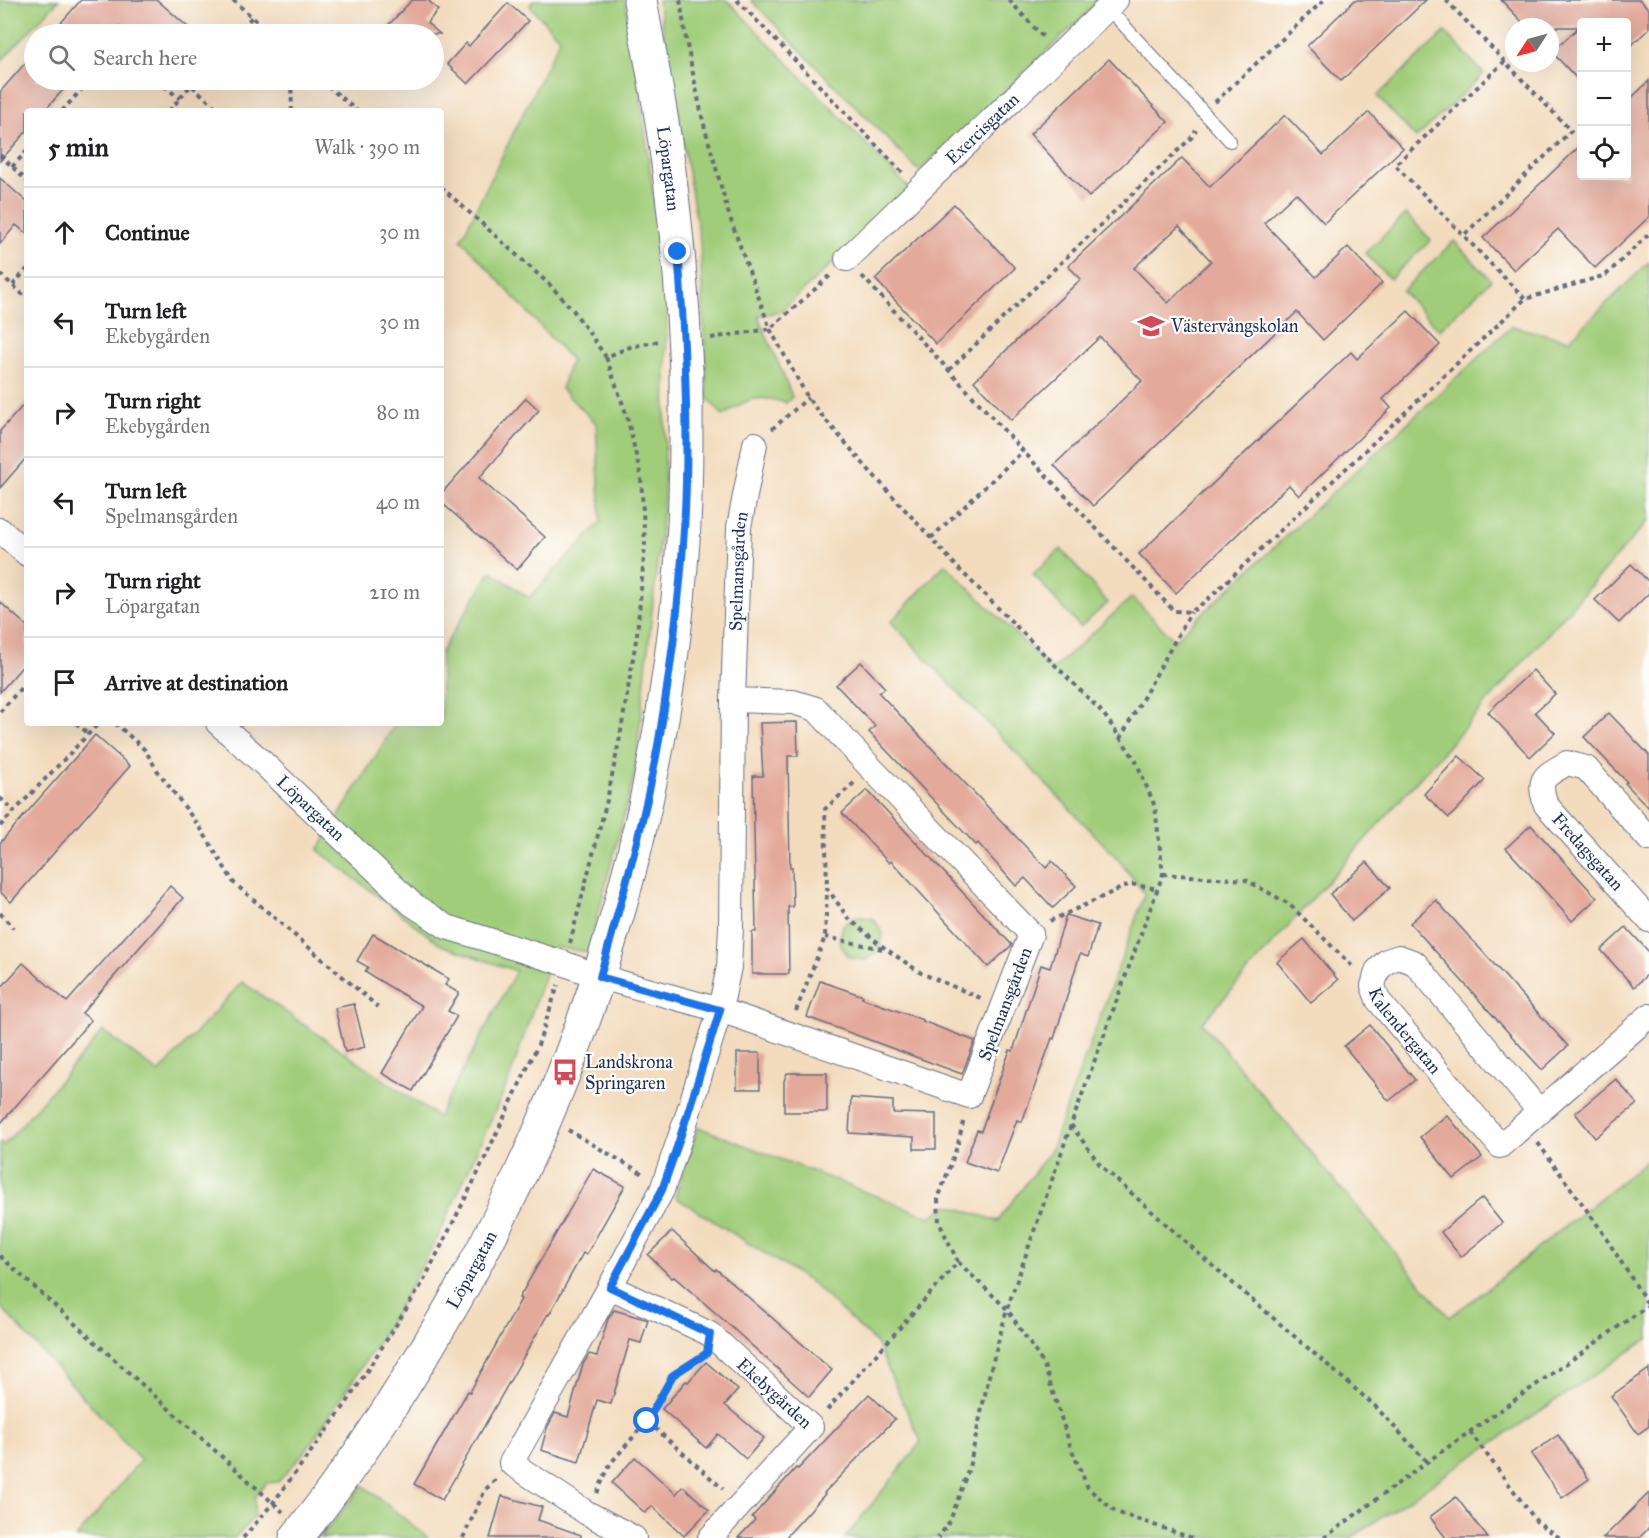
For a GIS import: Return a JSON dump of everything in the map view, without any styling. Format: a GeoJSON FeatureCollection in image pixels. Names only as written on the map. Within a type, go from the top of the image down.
{"type":"FeatureCollection","features":[{"type":"Feature","properties":{"kind":"street","name":"Löpargatan"},"geometry":{"type":"LineString","coordinates":[[299,1534],[380,1424],[460,1295],[520,1175],[565,1072],[600,977],[631,867],[661,729],[677,613],[686,484],[685,331],[678,252],[659,106],[640,0]]}},
{"type":"Feature","properties":{"kind":"street","name":"Exercisgatan"},"geometry":{"type":"LineString","coordinates":[[848,259],[1112,4]]}},
{"type":"Feature","properties":{"kind":"street","name":"Spelmansgården"},"geometry":{"type":"LineString","coordinates":[[720,1010],[729,967],[731,927],[733,700],[740,527],[755,444]]}},
{"type":"Feature","properties":{"kind":"street"},"geometry":{"type":"LineString","coordinates":[[0,530],[24,551]]}},
{"type":"Feature","properties":{"kind":"street","name":"Spelmansgården"},"geometry":{"type":"LineString","coordinates":[[733,700],[793,702],[816,709],[1031,934],[969,1096]]}},
{"type":"Feature","properties":{"kind":"street","name":"Löpargatan"},"geometry":{"type":"LineString","coordinates":[[221,726],[412,904],[447,927],[563,963],[600,977]]}},
{"type":"Feature","properties":{"kind":"street","name":"Fredagsgatan"},"geometry":{"type":"LineString","coordinates":[[1649,839],[1586,768],[1566,763],[1545,776],[1541,790],[1546,805],[1649,920]]}},
{"type":"Feature","properties":{"kind":"street","name":"Kalendergatan"},"geometry":{"type":"LineString","coordinates":[[1532,1118],[1415,963],[1399,957],[1387,961],[1377,971],[1373,986],[1378,1000],[1500,1146],[1649,1016]]}},
{"type":"Feature","properties":{"kind":"street"},"geometry":{"type":"LineString","coordinates":[[600,977],[720,1010],[969,1096]]}},
{"type":"Feature","properties":{"kind":"street"},"geometry":{"type":"LineString","coordinates":[[634,1538],[588,1513],[511,1463],[610,1287],[663,1185],[720,1010]]}},
{"type":"Feature","properties":{"kind":"street","name":"Ekebygården"},"geometry":{"type":"LineString","coordinates":[[610,1287],[710,1334],[811,1427],[710,1538]]}},
{"type":"Feature","properties":{"kind":"lane"},"geometry":{"type":"LineString","coordinates":[[1112,4],[1230,141]]}},
{"type":"Feature","properties":{"kind":"path"},"geometry":{"type":"LineString","coordinates":[[232,0],[260,24]]}},
{"type":"Feature","properties":{"kind":"path"},"geometry":{"type":"LineString","coordinates":[[680,0],[687,45],[706,131],[729,215],[770,329],[808,398],[868,469],[959,569],[1103,713],[1136,761],[1155,807],[1163,874],[1071,1125],[1007,1309],[988,1376],[969,1468],[950,1521],[938,1538]]}},
{"type":"Feature","properties":{"kind":"path"},"geometry":{"type":"LineString","coordinates":[[737,0],[920,190]]}},
{"type":"Feature","properties":{"kind":"path"},"geometry":{"type":"LineString","coordinates":[[1009,0],[1060,54]]}},
{"type":"Feature","properties":{"kind":"path"},"geometry":{"type":"LineString","coordinates":[[949,370],[1191,138],[1204,112],[1324,0]]}},
{"type":"Feature","properties":{"kind":"path"},"geometry":{"type":"LineString","coordinates":[[1446,0],[1505,62],[1395,165],[1524,299]]}},
{"type":"Feature","properties":{"kind":"path"},"geometry":{"type":"LineString","coordinates":[[246,24],[252,17]]}},
{"type":"Feature","properties":{"kind":"path"},"geometry":{"type":"LineString","coordinates":[[1463,236],[1571,131],[1515,72]]}},
{"type":"Feature","properties":{"kind":"path"},"geometry":{"type":"LineString","coordinates":[[65,108],[81,90]]}},
{"type":"Feature","properties":{"kind":"path"},"geometry":{"type":"LineString","coordinates":[[169,90],[180,99]]}},
{"type":"Feature","properties":{"kind":"path"},"geometry":{"type":"LineString","coordinates":[[172,108],[187,90]]}},
{"type":"Feature","properties":{"kind":"path"},"geometry":{"type":"LineString","coordinates":[[197,90],[217,108]]}},
{"type":"Feature","properties":{"kind":"path"},"geometry":{"type":"LineString","coordinates":[[291,90],[292,108]]}},
{"type":"Feature","properties":{"kind":"path"},"geometry":{"type":"LineString","coordinates":[[333,90],[354,108]]}},
{"type":"Feature","properties":{"kind":"path"},"geometry":{"type":"LineString","coordinates":[[12,167],[24,154]]}},
{"type":"Feature","properties":{"kind":"path"},"geometry":{"type":"LineString","coordinates":[[0,155],[24,178]]}},
{"type":"Feature","properties":{"kind":"path"},"geometry":{"type":"LineString","coordinates":[[444,190],[549,284],[573,310],[606,357],[630,347],[685,331],[770,329],[848,259],[1023,451],[1174,611],[1191,612]]}},
{"type":"Feature","properties":{"kind":"path"},"geometry":{"type":"LineString","coordinates":[[1120,738],[1191,612],[1215,592],[1524,299],[1606,275],[1649,234]]}},
{"type":"Feature","properties":{"kind":"path"},"geometry":{"type":"LineString","coordinates":[[13,285],[24,272]]}},
{"type":"Feature","properties":{"kind":"path"},"geometry":{"type":"LineString","coordinates":[[0,274],[24,295]]}},
{"type":"Feature","properties":{"kind":"path"},"geometry":{"type":"LineString","coordinates":[[755,444],[808,398]]}},
{"type":"Feature","properties":{"kind":"path"},"geometry":{"type":"LineString","coordinates":[[931,538],[1023,451]]}},
{"type":"Feature","properties":{"kind":"path"},"geometry":{"type":"LineString","coordinates":[[0,712],[24,684]]}},
{"type":"Feature","properties":{"kind":"path"},"geometry":{"type":"LineString","coordinates":[[80,726],[89,734]]}},
{"type":"Feature","properties":{"kind":"path"},"geometry":{"type":"LineString","coordinates":[[0,826],[96,726]]}},
{"type":"Feature","properties":{"kind":"path"},"geometry":{"type":"LineString","coordinates":[[119,726],[145,750],[201,829],[234,883],[378,1007]]}},
{"type":"Feature","properties":{"kind":"path"},"geometry":{"type":"LineString","coordinates":[[787,1033],[825,937],[827,888],[825,809],[871,768]]}},
{"type":"Feature","properties":{"kind":"path"},"geometry":{"type":"LineString","coordinates":[[0,798],[14,811]]}},
{"type":"Feature","properties":{"kind":"path"},"geometry":{"type":"LineString","coordinates":[[1163,874],[1246,880],[1289,904],[1373,986]]}},
{"type":"Feature","properties":{"kind":"path"},"geometry":{"type":"LineString","coordinates":[[1031,934],[1047,922],[1130,884],[1158,889]]}},
{"type":"Feature","properties":{"kind":"path"},"geometry":{"type":"LineString","coordinates":[[827,888],[848,918],[921,974],[1004,1007]]}},
{"type":"Feature","properties":{"kind":"path"},"geometry":{"type":"LineString","coordinates":[[0,913],[13,928]]}},
{"type":"Feature","properties":{"kind":"path"},"geometry":{"type":"LineString","coordinates":[[825,937],[886,949]]}},
{"type":"Feature","properties":{"kind":"path"},"geometry":{"type":"LineString","coordinates":[[969,1096],[958,1144],[938,1199],[939,1222],[958,1262],[1007,1309],[1044,1365],[1071,1448],[1088,1488],[1116,1512],[1192,1538]]}},
{"type":"Feature","properties":{"kind":"path"},"geometry":{"type":"LineString","coordinates":[[1324,1538],[1470,1431],[1649,1306],[1532,1118]]}},
{"type":"Feature","properties":{"kind":"path"},"geometry":{"type":"LineString","coordinates":[[1071,1125],[1101,1166],[1374,1406],[1427,1462]]}},
{"type":"Feature","properties":{"kind":"path"},"geometry":{"type":"LineString","coordinates":[[563,1128],[663,1185]]}},
{"type":"Feature","properties":{"kind":"path"},"geometry":{"type":"LineString","coordinates":[[0,1256],[299,1534]]}},
{"type":"Feature","properties":{"kind":"path"},"geometry":{"type":"LineString","coordinates":[[811,1427],[958,1262]]}},
{"type":"Feature","properties":{"kind":"path"},"geometry":{"type":"LineString","coordinates":[[588,1513],[610,1464],[647,1421],[673,1375],[707,1353],[710,1334]]}},
{"type":"Feature","properties":{"kind":"path"},"geometry":{"type":"LineString","coordinates":[[647,1421],[741,1504]]}},
{"type":"Feature","properties":{"kind":"path"},"geometry":{"type":"LineString","coordinates":[[1470,1431],[1537,1522],[1560,1538]]}},
{"type":"Feature","properties":{"kind":"path"},"geometry":{"type":"LineString","coordinates":[[463,1538],[485,1490],[511,1463]]}},
{"type":"Feature","properties":{"kind":"green space"},"geometry":{"type":"Polygon","coordinates":[[[0,0],[59,0],[36,24],[24,24],[24,37],[0,62],[0,0]]]}},
{"type":"Feature","properties":{"kind":"green space"},"geometry":{"type":"Polygon","coordinates":[[[533,0],[625,0],[636,59],[667,305],[664,498],[635,773],[588,952],[554,947],[509,1080],[438,1237],[384,1333],[307,1449],[278,1482],[266,1483],[255,1497],[254,1517],[235,1538],[76,1538],[141,1460],[0,1306],[0,1142],[4,1145],[103,1031],[159,1073],[242,982],[438,1117],[516,971],[441,945],[318,850],[394,726],[444,726],[444,647],[491,571],[529,598],[601,522],[596,423],[561,389],[571,360],[461,239],[560,39],[530,6],[533,0]]]}},
{"type":"Feature","properties":{"kind":"green space"},"geometry":{"type":"Polygon","coordinates":[[[658,0],[727,0],[911,190],[781,311],[758,316],[792,397],[786,403],[760,398],[753,399],[723,416],[707,397],[700,241],[658,0]]]}},
{"type":"Feature","properties":{"kind":"green space"},"geometry":{"type":"Polygon","coordinates":[[[751,0],[1101,0],[919,171],[751,0]]]}},
{"type":"Feature","properties":{"kind":"green space"},"geometry":{"type":"Polygon","coordinates":[[[1445,32],[1484,74],[1416,138],[1377,96],[1445,32]]]}},
{"type":"Feature","properties":{"kind":"green space"},"geometry":{"type":"Polygon","coordinates":[[[1406,214],[1431,240],[1390,279],[1365,253],[1406,214]]]}},
{"type":"Feature","properties":{"kind":"green space"},"geometry":{"type":"Polygon","coordinates":[[[1454,241],[1491,280],[1439,330],[1402,291],[1454,241]]]}},
{"type":"Feature","properties":{"kind":"green space"},"geometry":{"type":"Polygon","coordinates":[[[1649,262],[1649,520],[1202,1023],[1449,1317],[1649,1159],[1649,1338],[1351,1538],[845,1538],[921,1442],[876,1343],[812,1283],[675,1197],[698,1127],[930,1217],[948,1205],[998,1221],[1051,1150],[1145,894],[1117,858],[891,622],[945,564],[1052,670],[1132,597],[1174,640],[1512,326],[1569,340],[1649,262]]]}},
{"type":"Feature","properties":{"kind":"green space"},"geometry":{"type":"Polygon","coordinates":[[[1061,549],[1108,603],[1080,627],[1033,574],[1061,549]]]}},
{"type":"Feature","properties":{"kind":"green space"},"geometry":{"type":"Polygon","coordinates":[[[857,916],[874,919],[883,934],[880,951],[865,960],[849,957],[839,942],[843,925],[857,916]]]}},
{"type":"Feature","properties":{"kind":"green space"},"geometry":{"type":"Polygon","coordinates":[[[363,1485],[428,1538],[320,1538],[363,1485]]]}},
{"type":"Feature","properties":{"kind":"building"},"geometry":{"type":"Polygon","coordinates":[[[81,0],[157,0],[185,24],[60,24],[81,0]]]}},
{"type":"Feature","properties":{"kind":"building"},"geometry":{"type":"Polygon","coordinates":[[[412,0],[428,0],[438,10],[428,24],[389,24],[412,0]]]}},
{"type":"Feature","properties":{"kind":"building"},"geometry":{"type":"Polygon","coordinates":[[[1355,0],[1426,0],[1341,81],[1307,46],[1355,0]]]}},
{"type":"Feature","properties":{"kind":"building"},"geometry":{"type":"Polygon","coordinates":[[[1501,0],[1640,0],[1649,9],[1649,29],[1631,45],[1631,18],[1577,18],[1577,27],[1559,27],[1559,18],[1518,18],[1501,0]]]}},
{"type":"Feature","properties":{"kind":"building"},"geometry":{"type":"Polygon","coordinates":[[[508,3],[528,21],[468,84],[447,64],[466,43],[469,46],[508,3]]]}},
{"type":"Feature","properties":{"kind":"building"},"geometry":{"type":"Polygon","coordinates":[[[1577,29],[1577,79],[1559,59],[1559,46],[1577,29]]]}},
{"type":"Feature","properties":{"kind":"building"},"geometry":{"type":"Polygon","coordinates":[[[1109,59],[1168,122],[1089,197],[1030,134],[1109,59]]]}},
{"type":"Feature","properties":{"kind":"building"},"geometry":{"type":"Polygon","coordinates":[[[24,64],[24,90],[63,90],[47,108],[24,108],[24,134],[0,161],[0,92],[24,64]]]}},
{"type":"Feature","properties":{"kind":"building"},"geometry":{"type":"Polygon","coordinates":[[[1649,81],[1649,217],[1595,268],[1558,229],[1514,270],[1483,238],[1577,149],[1577,180],[1631,180],[1631,98],[1649,81]]]}},
{"type":"Feature","properties":{"kind":"building"},"geometry":{"type":"Polygon","coordinates":[[[1369,112],[1403,148],[1324,223],[1296,193],[1264,223],[1316,277],[1348,247],[1382,283],[1323,340],[1297,312],[1093,506],[1054,465],[1142,381],[1100,337],[1011,420],[974,381],[1081,279],[1068,266],[1182,158],[1210,187],[1285,115],[1323,155],[1369,112]],[[1179,226],[1134,268],[1168,303],[1211,261],[1179,226]]]}},
{"type":"Feature","properties":{"kind":"building"},"geometry":{"type":"Polygon","coordinates":[[[0,178],[24,199],[24,232],[16,225],[0,244],[0,178]]]}},
{"type":"Feature","properties":{"kind":"building"},"geometry":{"type":"Polygon","coordinates":[[[954,204],[1015,268],[936,344],[875,279],[954,204]]]}},
{"type":"Feature","properties":{"kind":"building"},"geometry":{"type":"Polygon","coordinates":[[[1408,311],[1440,345],[1383,399],[1391,408],[1299,496],[1289,485],[1176,593],[1139,554],[1351,352],[1357,359],[1408,311]]]}},
{"type":"Feature","properties":{"kind":"building"},"geometry":{"type":"Polygon","coordinates":[[[526,398],[539,410],[479,478],[545,537],[517,570],[444,505],[444,491],[526,398]]]}},
{"type":"Feature","properties":{"kind":"building"},"geometry":{"type":"Polygon","coordinates":[[[24,404],[24,460],[0,488],[0,431],[24,404]]]}},
{"type":"Feature","properties":{"kind":"building"},"geometry":{"type":"Polygon","coordinates":[[[1631,564],[1649,582],[1649,593],[1619,623],[1595,600],[1631,564]]]}},
{"type":"Feature","properties":{"kind":"building"},"geometry":{"type":"Polygon","coordinates":[[[0,602],[24,623],[24,664],[0,692],[0,602]]]}},
{"type":"Feature","properties":{"kind":"building"},"geometry":{"type":"Polygon","coordinates":[[[861,662],[885,688],[879,693],[1046,868],[1052,861],[1076,886],[1053,908],[1025,878],[1016,886],[978,843],[976,845],[869,732],[875,726],[836,685],[861,662]]]}},
{"type":"Feature","properties":{"kind":"building"},"geometry":{"type":"Polygon","coordinates":[[[1533,670],[1555,694],[1535,712],[1555,733],[1530,757],[1488,712],[1533,670]]]}},
{"type":"Feature","properties":{"kind":"building"},"geometry":{"type":"Polygon","coordinates":[[[1609,713],[1649,755],[1649,808],[1584,737],[1609,713]]]}},
{"type":"Feature","properties":{"kind":"building"},"geometry":{"type":"Polygon","coordinates":[[[797,722],[798,756],[788,756],[793,907],[788,907],[789,974],[752,974],[752,932],[756,932],[753,776],[763,776],[760,723],[797,722]]]}},
{"type":"Feature","properties":{"kind":"building"},"geometry":{"type":"Polygon","coordinates":[[[95,735],[130,766],[11,902],[0,892],[0,843],[95,735]]]}},
{"type":"Feature","properties":{"kind":"building"},"geometry":{"type":"Polygon","coordinates":[[[1459,756],[1485,780],[1449,818],[1424,794],[1459,756]]]}},
{"type":"Feature","properties":{"kind":"building"},"geometry":{"type":"Polygon","coordinates":[[[867,790],[1012,945],[988,967],[891,861],[889,863],[842,813],[867,790]]]}},
{"type":"Feature","properties":{"kind":"building"},"geometry":{"type":"Polygon","coordinates":[[[1531,825],[1597,898],[1572,921],[1506,848],[1531,825]]]}},
{"type":"Feature","properties":{"kind":"building"},"geometry":{"type":"Polygon","coordinates":[[[1367,862],[1390,888],[1352,921],[1330,894],[1367,862]]]}},
{"type":"Feature","properties":{"kind":"building"},"geometry":{"type":"Polygon","coordinates":[[[170,886],[183,898],[82,1013],[91,1020],[0,1124],[0,989],[23,963],[67,1002],[170,886]]]}},
{"type":"Feature","properties":{"kind":"building"},"geometry":{"type":"Polygon","coordinates":[[[1436,900],[1568,1046],[1542,1070],[1410,923],[1436,900]]]}},
{"type":"Feature","properties":{"kind":"building"},"geometry":{"type":"Polygon","coordinates":[[[1066,915],[1098,925],[1088,957],[1080,954],[1054,1039],[1052,1038],[1022,1122],[1017,1120],[997,1173],[965,1162],[977,1130],[981,1131],[1010,1050],[1013,1051],[1041,965],[1050,968],[1066,915]]]}},
{"type":"Feature","properties":{"kind":"building"},"geometry":{"type":"Polygon","coordinates":[[[1626,927],[1649,952],[1649,973],[1634,987],[1601,950],[1626,927]]]}},
{"type":"Feature","properties":{"kind":"building"},"geometry":{"type":"Polygon","coordinates":[[[373,934],[449,979],[445,985],[459,993],[448,1011],[457,1016],[413,1091],[382,1073],[422,1006],[365,972],[368,967],[357,961],[373,934]]]}},
{"type":"Feature","properties":{"kind":"building"},"geometry":{"type":"Polygon","coordinates":[[[1304,939],[1338,980],[1311,1003],[1277,962],[1304,939]]]}},
{"type":"Feature","properties":{"kind":"building"},"geometry":{"type":"Polygon","coordinates":[[[820,981],[975,1041],[962,1074],[807,1017],[820,981]]]}},
{"type":"Feature","properties":{"kind":"building"},"geometry":{"type":"Polygon","coordinates":[[[354,1004],[365,1047],[345,1052],[335,1008],[354,1004]]]}},
{"type":"Feature","properties":{"kind":"building"},"geometry":{"type":"Polygon","coordinates":[[[1370,1025],[1415,1080],[1389,1101],[1344,1046],[1370,1025]]]}},
{"type":"Feature","properties":{"kind":"building"},"geometry":{"type":"Polygon","coordinates":[[[737,1053],[760,1053],[760,1089],[737,1089],[737,1053]]]}},
{"type":"Feature","properties":{"kind":"building"},"geometry":{"type":"Polygon","coordinates":[[[787,1073],[827,1073],[827,1112],[784,1112],[784,1081],[787,1073]]]}},
{"type":"Feature","properties":{"kind":"building"},"geometry":{"type":"Polygon","coordinates":[[[1616,1079],[1637,1104],[1595,1138],[1575,1113],[1616,1079]]]}},
{"type":"Feature","properties":{"kind":"building"},"geometry":{"type":"Polygon","coordinates":[[[851,1098],[893,1101],[893,1113],[936,1114],[936,1149],[914,1149],[914,1137],[849,1133],[851,1098]]]}},
{"type":"Feature","properties":{"kind":"building"},"geometry":{"type":"Polygon","coordinates":[[[1447,1115],[1482,1157],[1454,1179],[1420,1137],[1447,1115]]]}},
{"type":"Feature","properties":{"kind":"building"},"geometry":{"type":"Polygon","coordinates":[[[593,1169],[625,1186],[586,1255],[583,1253],[442,1500],[414,1484],[468,1391],[470,1392],[521,1299],[519,1298],[593,1169]]]}},
{"type":"Feature","properties":{"kind":"building"},"geometry":{"type":"Polygon","coordinates":[[[1482,1198],[1502,1223],[1461,1257],[1441,1232],[1482,1198]]]}},
{"type":"Feature","properties":{"kind":"building"},"geometry":{"type":"Polygon","coordinates":[[[672,1231],[715,1271],[716,1269],[832,1370],[809,1397],[648,1255],[672,1231]]]}},
{"type":"Feature","properties":{"kind":"building"},"geometry":{"type":"Polygon","coordinates":[[[614,1310],[648,1320],[641,1343],[630,1340],[611,1404],[597,1400],[579,1462],[541,1450],[547,1428],[555,1413],[568,1417],[583,1364],[589,1354],[597,1356],[608,1319],[614,1310]]]}},
{"type":"Feature","properties":{"kind":"building"},"geometry":{"type":"Polygon","coordinates":[[[706,1362],[738,1390],[725,1405],[764,1438],[746,1459],[718,1434],[706,1448],[662,1409],[706,1362]]]}},
{"type":"Feature","properties":{"kind":"building"},"geometry":{"type":"Polygon","coordinates":[[[1649,1369],[1649,1426],[1638,1434],[1611,1396],[1649,1369]]]}},
{"type":"Feature","properties":{"kind":"building"},"geometry":{"type":"Polygon","coordinates":[[[869,1394],[895,1419],[824,1493],[785,1538],[738,1538],[755,1520],[752,1517],[796,1468],[798,1469],[869,1394]]]}},
{"type":"Feature","properties":{"kind":"building"},"geometry":{"type":"Polygon","coordinates":[[[1558,1435],[1589,1479],[1562,1498],[1531,1454],[1558,1435]]]}},
{"type":"Feature","properties":{"kind":"building"},"geometry":{"type":"Polygon","coordinates":[[[635,1457],[676,1494],[683,1486],[709,1510],[684,1536],[652,1506],[645,1513],[612,1483],[635,1457]]]}},
{"type":"Feature","properties":{"kind":"building"},"geometry":{"type":"Polygon","coordinates":[[[1649,1493],[1649,1528],[1639,1538],[1603,1538],[1649,1493]]]}},
{"type":"Feature","properties":{"kind":"building"},"geometry":{"type":"Polygon","coordinates":[[[502,1496],[542,1507],[538,1520],[581,1535],[581,1538],[490,1538],[502,1496]]]}},
{"type":"Feature","properties":{"kind":"building"},"geometry":{"type":"Polygon","coordinates":[[[1456,1497],[1488,1538],[1446,1538],[1430,1517],[1456,1497]]]}},
{"type":"Feature","properties":{"kind":"place","name":"Västervångskolan"},"geometry":{"type":"Point","coordinates":[1151,326]}},
{"type":"Feature","properties":{"kind":"place","name":"Landskrona Springaren"},"geometry":{"type":"Point","coordinates":[565,1072]}},
{"type":"Feature","properties":{"kind":"route"},"geometry":{"type":"LineString","coordinates":[[647,1421],[673,1375],[707,1353],[710,1334],[610,1287],[662,1190],[720,1010],[600,977],[631,867],[659,741],[677,613],[686,484],[686,370],[678,252]]}}]}
